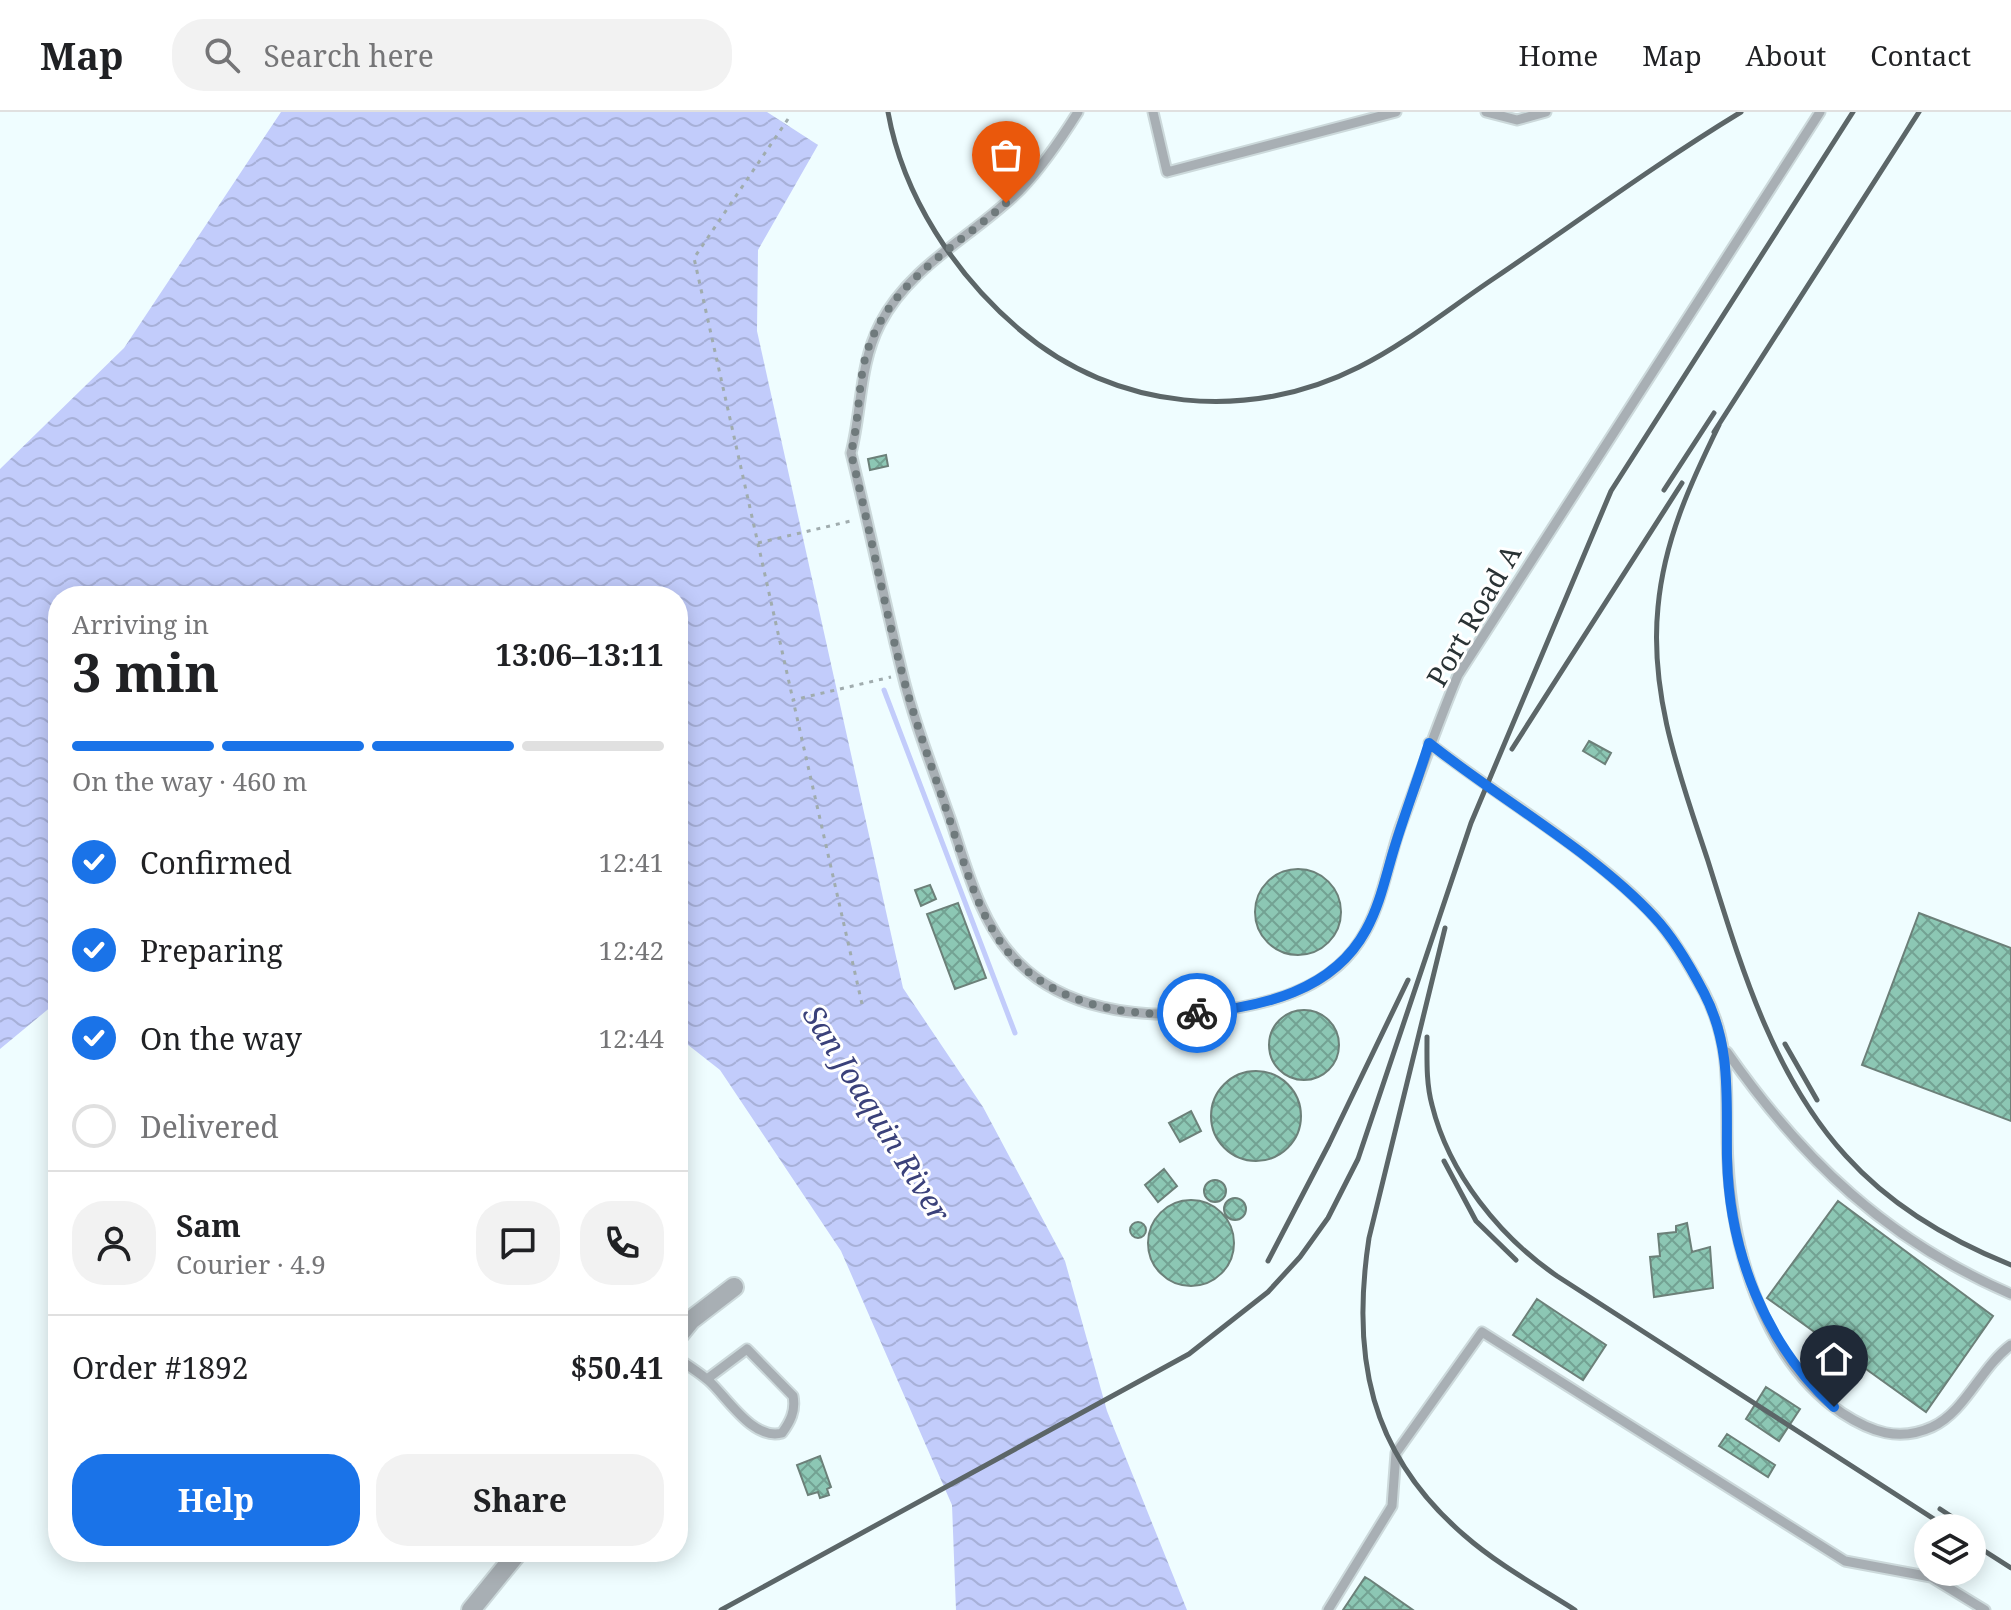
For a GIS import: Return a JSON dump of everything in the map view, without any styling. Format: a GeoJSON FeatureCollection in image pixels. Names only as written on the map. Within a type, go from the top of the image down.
{"type":"FeatureCollection","features":[{"type":"Feature","properties":{"kind":"street"},"geometry":{"type":"LineString","coordinates":[[688,1324],[734,1287]]}},
{"type":"Feature","properties":{"kind":"street"},"geometry":{"type":"LineString","coordinates":[[471,1610],[510,1562]]}},
{"type":"Feature","properties":{"kind":"lane","name":"Port Road A"},"geometry":{"type":"LineString","coordinates":[[1078,112],[1021,189],[921,270],[898,296],[878,327],[863,368],[859,420],[851,453],[902,675],[968,873],[996,936],[1027,971],[1044,983],[1084,1001],[1146,1014],[1224,1010],[1314,984],[1348,956],[1367,928],[1429,743],[1458,675],[1820,112]]}},
{"type":"Feature","properties":{"kind":"lane"},"geometry":{"type":"LineString","coordinates":[[1153,112],[1167,172],[1396,112]]}},
{"type":"Feature","properties":{"kind":"lane"},"geometry":{"type":"LineString","coordinates":[[1486,112],[1517,120],[1546,112]]}},
{"type":"Feature","properties":{"kind":"lane"},"geometry":{"type":"LineString","coordinates":[[1429,743],[1485,787],[1539,822],[1654,917],[1703,992],[1723,1046],[1729,1094],[1731,1196],[1745,1262],[1771,1329],[1811,1386],[1834,1407],[1877,1432],[1901,1436],[1918,1433],[1936,1425],[1950,1413],[2011,1345]]}},
{"type":"Feature","properties":{"kind":"lane"},"geometry":{"type":"LineString","coordinates":[[1723,1046],[1783,1128],[1828,1176],[1902,1233],[1972,1277],[2011,1294]]}},
{"type":"Feature","properties":{"kind":"lane"},"geometry":{"type":"LineString","coordinates":[[1328,1610],[1392,1506],[1396,1453],[1482,1332],[1845,1561],[1931,1577],[1985,1610]]}},
{"type":"Feature","properties":{"kind":"lane"},"geometry":{"type":"LineString","coordinates":[[688,1365],[707,1379],[756,1427],[776,1435],[782,1433],[789,1423],[793,1396],[747,1349],[707,1379]]}},
{"type":"Feature","properties":{"kind":"path"},"geometry":{"type":"LineString","coordinates":[[788,119],[694,258],[862,1004]]}},
{"type":"Feature","properties":{"kind":"path"},"geometry":{"type":"LineString","coordinates":[[757,543],[867,517]]}},
{"type":"Feature","properties":{"kind":"path"},"geometry":{"type":"LineString","coordinates":[[793,700],[902,675]]}},
{"type":"Feature","properties":{"kind":"water","name":"San Joaquin River"},"geometry":{"type":"Polygon","coordinates":[[[281,112],[767,112],[818,145],[758,250],[757,331],[903,988],[983,1107],[1065,1261],[1107,1411],[1187,1610],[956,1610],[952,1505],[841,1251],[720,1070],[688,1045],[688,586],[48,586],[48,1009],[0,1049],[0,469],[124,348],[281,112]]]}},
{"type":"Feature","properties":{"kind":"building"},"geometry":{"type":"Polygon","coordinates":[[[886,455],[888,466],[870,470],[868,459],[886,455]]]}},
{"type":"Feature","properties":{"kind":"building"},"geometry":{"type":"Polygon","coordinates":[[[1589,741],[1611,753],[1605,764],[1583,751],[1589,741]]]}},
{"type":"Feature","properties":{"kind":"building"},"geometry":{"type":"Polygon","coordinates":[[[1298,869],[1322,876],[1334,888],[1341,912],[1334,936],[1322,948],[1298,955],[1274,948],[1262,936],[1255,912],[1262,888],[1274,876],[1298,869]]]}},
{"type":"Feature","properties":{"kind":"building"},"geometry":{"type":"Polygon","coordinates":[[[930,885],[936,899],[921,906],[915,890],[930,885]]]}},
{"type":"Feature","properties":{"kind":"building"},"geometry":{"type":"Polygon","coordinates":[[[958,903],[986,978],[955,989],[927,914],[958,903]]]}},
{"type":"Feature","properties":{"kind":"building"},"geometry":{"type":"Polygon","coordinates":[[[1919,913],[2011,948],[2011,1121],[1862,1065],[1919,913]]]}},
{"type":"Feature","properties":{"kind":"building"},"geometry":{"type":"Polygon","coordinates":[[[1304,1010],[1323,1016],[1333,1026],[1339,1045],[1333,1064],[1323,1074],[1304,1080],[1285,1074],[1275,1064],[1269,1045],[1275,1026],[1285,1016],[1304,1010]]]}},
{"type":"Feature","properties":{"kind":"building"},"geometry":{"type":"Polygon","coordinates":[[[1256,1071],[1273,1074],[1288,1084],[1298,1099],[1301,1116],[1298,1133],[1288,1148],[1273,1158],[1256,1161],[1239,1158],[1224,1148],[1214,1133],[1211,1116],[1214,1099],[1224,1084],[1239,1074],[1256,1071]]]}},
{"type":"Feature","properties":{"kind":"building"},"geometry":{"type":"Polygon","coordinates":[[[1191,1111],[1201,1131],[1180,1142],[1169,1123],[1191,1111]]]}},
{"type":"Feature","properties":{"kind":"building"},"geometry":{"type":"Polygon","coordinates":[[[1164,1169],[1177,1186],[1158,1202],[1145,1185],[1164,1169]]]}},
{"type":"Feature","properties":{"kind":"building"},"geometry":{"type":"Polygon","coordinates":[[[1215,1180],[1223,1183],[1226,1191],[1223,1199],[1215,1202],[1207,1199],[1204,1191],[1207,1183],[1215,1180]]]}},
{"type":"Feature","properties":{"kind":"building"},"geometry":{"type":"Polygon","coordinates":[[[1235,1198],[1243,1201],[1246,1209],[1243,1217],[1235,1220],[1227,1217],[1224,1209],[1227,1201],[1235,1198]]]}},
{"type":"Feature","properties":{"kind":"building"},"geometry":{"type":"Polygon","coordinates":[[[1183,1200],[1199,1200],[1222,1212],[1231,1226],[1234,1243],[1231,1260],[1222,1274],[1199,1286],[1183,1286],[1167,1279],[1155,1267],[1148,1251],[1148,1235],[1155,1219],[1167,1207],[1183,1200]]]}},
{"type":"Feature","properties":{"kind":"building"},"geometry":{"type":"Polygon","coordinates":[[[1838,1201],[1993,1316],[1926,1412],[1767,1298],[1838,1201]]]}},
{"type":"Feature","properties":{"kind":"building"},"geometry":{"type":"Polygon","coordinates":[[[1135,1222],[1141,1222],[1146,1230],[1144,1236],[1135,1238],[1130,1233],[1130,1227],[1135,1222]]]}},
{"type":"Feature","properties":{"kind":"building"},"geometry":{"type":"Polygon","coordinates":[[[1687,1223],[1692,1252],[1710,1247],[1713,1288],[1654,1297],[1650,1257],[1660,1256],[1658,1234],[1676,1232],[1676,1226],[1687,1223]]]}},
{"type":"Feature","properties":{"kind":"building"},"geometry":{"type":"Polygon","coordinates":[[[1537,1299],[1606,1345],[1583,1380],[1513,1335],[1537,1299]]]}},
{"type":"Feature","properties":{"kind":"building"},"geometry":{"type":"Polygon","coordinates":[[[1766,1387],[1800,1409],[1779,1441],[1746,1419],[1766,1387]]]}},
{"type":"Feature","properties":{"kind":"building"},"geometry":{"type":"Polygon","coordinates":[[[1727,1434],[1775,1465],[1768,1477],[1719,1446],[1727,1434]]]}},
{"type":"Feature","properties":{"kind":"building"},"geometry":{"type":"Polygon","coordinates":[[[820,1456],[831,1487],[827,1489],[829,1495],[820,1498],[818,1492],[808,1495],[797,1465],[820,1456]]]}},
{"type":"Feature","properties":{"kind":"building"},"geometry":{"type":"Polygon","coordinates":[[[1365,1577],[1370,1580],[1413,1610],[1343,1610],[1365,1577]]]}},
{"type":"Feature","properties":{"kind":"waterway"},"geometry":{"type":"LineString","coordinates":[[884,690],[1015,1033]]}},
{"type":"Feature","properties":{"kind":"railway"},"geometry":{"type":"LineString","coordinates":[[888,112],[906,174],[935,232],[974,285],[1020,330],[1057,357],[1098,378],[1140,392],[1184,400],[1228,401],[1273,396],[1317,385],[1377,357],[1741,112]]}},
{"type":"Feature","properties":{"kind":"railway"},"geometry":{"type":"LineString","coordinates":[[721,1610],[1189,1354],[1268,1292],[1300,1257],[1328,1218],[1358,1159],[1471,823],[1611,491],[1853,112]]}},
{"type":"Feature","properties":{"kind":"railway"},"geometry":{"type":"LineString","coordinates":[[1714,432],[1919,112]]}},
{"type":"Feature","properties":{"kind":"railway"},"geometry":{"type":"LineString","coordinates":[[1664,490],[1714,413]]}},
{"type":"Feature","properties":{"kind":"railway"},"geometry":{"type":"LineString","coordinates":[[1719,425],[1672,536],[1661,583],[1656,640],[1658,673],[1670,737],[1746,978],[1778,1054],[1798,1090],[1846,1156],[1882,1191],[1922,1220],[2011,1265]]}},
{"type":"Feature","properties":{"kind":"railway"},"geometry":{"type":"LineString","coordinates":[[1512,749],[1682,483]]}},
{"type":"Feature","properties":{"kind":"railway"},"geometry":{"type":"LineString","coordinates":[[1445,928],[1369,1238],[1364,1281],[1366,1362],[1374,1400],[1387,1436],[1407,1471],[1432,1504],[1490,1556],[1575,1610]]}},
{"type":"Feature","properties":{"kind":"railway"},"geometry":{"type":"LineString","coordinates":[[1268,1261],[1329,1144],[1408,980]]}},
{"type":"Feature","properties":{"kind":"railway"},"geometry":{"type":"LineString","coordinates":[[1427,1037],[1429,1088],[1440,1131],[1464,1179],[1516,1243],[1557,1276],[1926,1514]]}},
{"type":"Feature","properties":{"kind":"railway"},"geometry":{"type":"LineString","coordinates":[[1785,1044],[1817,1100]]}},
{"type":"Feature","properties":{"kind":"railway"},"geometry":{"type":"LineString","coordinates":[[1444,1161],[1476,1221],[1516,1260]]}},
{"type":"Feature","properties":{"kind":"railway"},"geometry":{"type":"LineString","coordinates":[[1940,1509],[1948,1514]]}},
{"type":"Feature","properties":{"kind":"railway"},"geometry":{"type":"LineString","coordinates":[[1986,1552],[2011,1568]]}},
{"type":"Feature","properties":{"kind":"way so far"},"geometry":{"type":"LineString","coordinates":[[1006,203],[910,281],[878,327],[863,368],[859,420],[851,453],[902,675],[968,873],[996,936],[1019,964],[1044,983],[1112,1010],[1146,1014],[1197,1013]]}},
{"type":"Feature","properties":{"kind":"route"},"geometry":{"type":"LineString","coordinates":[[1197,1013],[1224,1010],[1298,991],[1328,975],[1348,956],[1375,911],[1429,743],[1485,787],[1539,822],[1626,891],[1654,917],[1703,992],[1720,1030],[1727,1060],[1727,1160],[1736,1228],[1745,1262],[1771,1329],[1811,1386],[1834,1407]]}}]}
